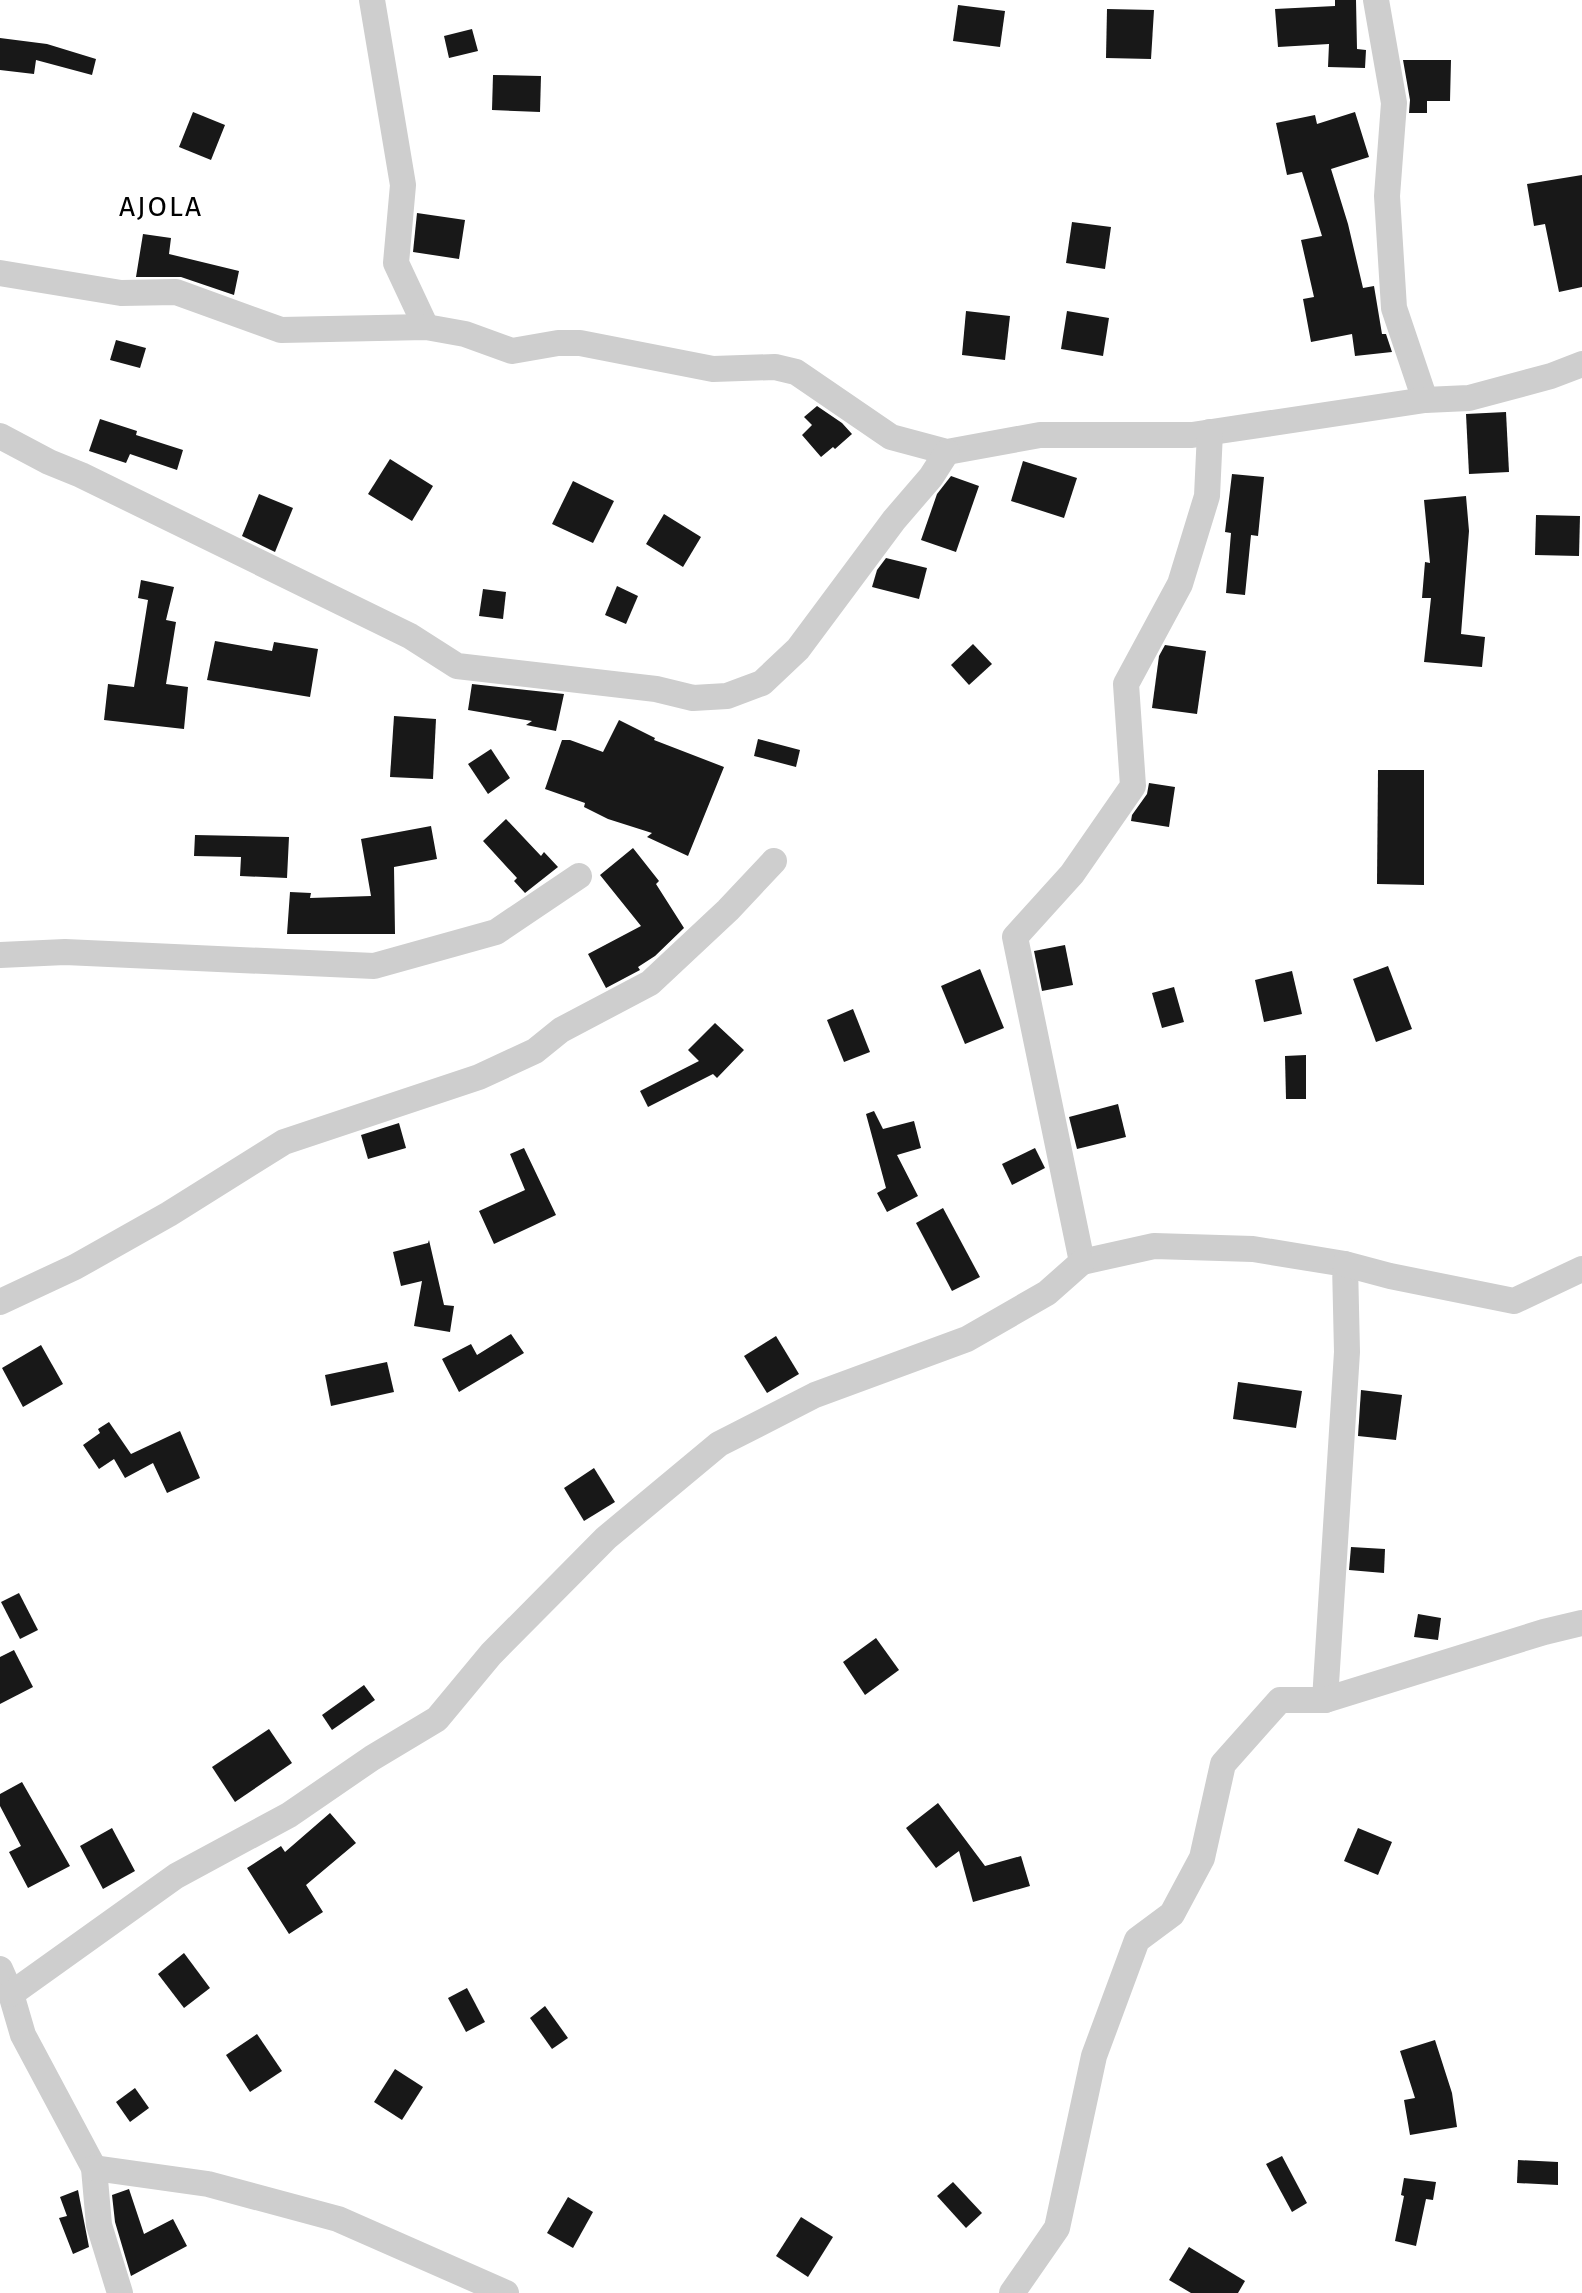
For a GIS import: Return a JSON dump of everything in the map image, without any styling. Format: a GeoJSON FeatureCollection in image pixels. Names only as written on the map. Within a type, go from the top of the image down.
{"type":"FeatureCollection","features":[{"type":"Feature","properties":{"kind":"street"},"geometry":{"type":"LineString","coordinates":[[372,0],[403,185],[396,263],[426,327]]}},
{"type":"Feature","properties":{"kind":"street"},"geometry":{"type":"LineString","coordinates":[[1376,0],[1394,103],[1387,196],[1394,308],[1425,400]]}},
{"type":"Feature","properties":{"kind":"street"},"geometry":{"type":"LineString","coordinates":[[0,273],[121,293],[176,292],[281,330],[426,327],[465,334],[512,351],[558,343],[580,343],[713,369],[775,367],[796,372],[891,437],[947,452],[1040,435],[1192,435],[1425,400],[1469,398],[1551,376],[1582,364]]}},
{"type":"Feature","properties":{"kind":"street"},"geometry":{"type":"LineString","coordinates":[[1082,1262],[1015,937],[1072,874],[1133,786],[1126,684],[1180,584],[1207,496],[1210,432]]}},
{"type":"Feature","properties":{"kind":"street"},"geometry":{"type":"LineString","coordinates":[[0,436],[410,636],[457,666],[656,689],[693,698],[727,696],[762,683],[798,649],[947,452]]}},
{"type":"Feature","properties":{"kind":"street"},"geometry":{"type":"LineString","coordinates":[[0,1302],[75,1267],[156,1222],[284,1142],[479,1077],[535,1051],[561,1030],[650,983],[728,910],[774,861]]}},
{"type":"Feature","properties":{"kind":"street"},"geometry":{"type":"LineString","coordinates":[[0,955],[65,952],[374,966],[496,932],[579,876]]}},
{"type":"Feature","properties":{"kind":"street"},"geometry":{"type":"LineString","coordinates":[[11,1994],[176,1876],[289,1815],[372,1758],[437,1719],[491,1654],[606,1538],[719,1444],[815,1395],[967,1339],[1047,1293],[1082,1262],[1154,1246],[1253,1249],[1345,1264],[1514,1301],[1582,1269]]}},
{"type":"Feature","properties":{"kind":"street"},"geometry":{"type":"LineString","coordinates":[[1325,1700],[1347,1352],[1345,1264]]}},
{"type":"Feature","properties":{"kind":"street"},"geometry":{"type":"LineString","coordinates":[[1012,2293],[1057,2228],[1094,2056],[1137,1940],[1172,1914],[1202,1858],[1223,1764],[1280,1700],[1325,1700],[1582,1623]]}},
{"type":"Feature","properties":{"kind":"street"},"geometry":{"type":"LineString","coordinates":[[0,1969],[23,2035],[94,2168],[99,2225],[120,2293]]}},
{"type":"Feature","properties":{"kind":"street"},"geometry":{"type":"LineString","coordinates":[[94,2168],[208,2184],[338,2219],[506,2293]]}},
{"type":"Feature","properties":{"kind":"building"},"geometry":{"type":"Polygon","coordinates":[[[1335,0],[1356,0],[1357,49],[1366,50],[1365,68],[1328,67],[1329,44],[1278,47],[1275,9],[1335,6],[1335,0]]]}},
{"type":"Feature","properties":{"kind":"building"},"geometry":{"type":"Polygon","coordinates":[[[958,5],[1005,11],[1000,47],[953,41],[958,5]]]}},
{"type":"Feature","properties":{"kind":"building"},"geometry":{"type":"Polygon","coordinates":[[[1107,9],[1154,10],[1151,59],[1106,58],[1107,9]]]}},
{"type":"Feature","properties":{"kind":"building"},"geometry":{"type":"Polygon","coordinates":[[[472,29],[478,51],[449,58],[444,36],[472,29]]]}},
{"type":"Feature","properties":{"kind":"building"},"geometry":{"type":"Polygon","coordinates":[[[0,38],[47,44],[96,59],[92,75],[36,60],[34,74],[0,70],[0,38]]]}},
{"type":"Feature","properties":{"kind":"building"},"geometry":{"type":"Polygon","coordinates":[[[1403,60],[1451,60],[1450,101],[1427,101],[1427,113],[1409,113],[1410,100],[1403,60]]]}},
{"type":"Feature","properties":{"kind":"building"},"geometry":{"type":"Polygon","coordinates":[[[493,75],[541,76],[540,112],[492,110],[493,75]]]}},
{"type":"Feature","properties":{"kind":"building"},"geometry":{"type":"Polygon","coordinates":[[[193,112],[225,125],[211,160],[179,147],[193,112]]]}},
{"type":"Feature","properties":{"kind":"building"},"geometry":{"type":"Polygon","coordinates":[[[1355,112],[1369,157],[1331,169],[1363,288],[1374,286],[1382,334],[1386,334],[1392,352],[1355,356],[1352,334],[1311,342],[1303,299],[1314,297],[1301,240],[1322,236],[1302,172],[1287,175],[1276,123],[1315,115],[1317,124],[1355,112]]]}},
{"type":"Feature","properties":{"kind":"building"},"geometry":{"type":"Polygon","coordinates":[[[1582,175],[1582,287],[1559,292],[1545,224],[1534,226],[1527,184],[1582,175]]]}},
{"type":"Feature","properties":{"kind":"building"},"geometry":{"type":"Polygon","coordinates":[[[417,213],[465,220],[459,259],[413,252],[417,213]]]}},
{"type":"Feature","properties":{"kind":"building"},"geometry":{"type":"Polygon","coordinates":[[[1072,222],[1111,227],[1105,269],[1066,263],[1072,222]]]}},
{"type":"Feature","properties":{"kind":"building"},"geometry":{"type":"Polygon","coordinates":[[[143,234],[171,238],[169,254],[239,271],[234,295],[181,277],[136,277],[143,234]]]}},
{"type":"Feature","properties":{"kind":"building"},"geometry":{"type":"Polygon","coordinates":[[[966,311],[1010,316],[1005,360],[962,355],[966,311]]]}},
{"type":"Feature","properties":{"kind":"building"},"geometry":{"type":"Polygon","coordinates":[[[1067,311],[1109,318],[1103,356],[1061,349],[1067,311]]]}},
{"type":"Feature","properties":{"kind":"building"},"geometry":{"type":"Polygon","coordinates":[[[116,340],[146,348],[140,368],[110,360],[116,340]]]}},
{"type":"Feature","properties":{"kind":"building"},"geometry":{"type":"Polygon","coordinates":[[[817,406],[852,434],[821,457],[802,435],[812,425],[804,417],[817,406]]]}},
{"type":"Feature","properties":{"kind":"building"},"geometry":{"type":"Polygon","coordinates":[[[1506,412],[1509,472],[1469,474],[1466,414],[1506,412]]]}},
{"type":"Feature","properties":{"kind":"building"},"geometry":{"type":"Polygon","coordinates":[[[100,419],[183,450],[177,470],[130,454],[126,463],[89,451],[100,419]]]}},
{"type":"Feature","properties":{"kind":"building"},"geometry":{"type":"Polygon","coordinates":[[[390,459],[433,486],[412,521],[368,494],[390,459]]]}},
{"type":"Feature","properties":{"kind":"building"},"geometry":{"type":"Polygon","coordinates":[[[1023,461],[1077,478],[1064,518],[1011,501],[1023,461]]]}},
{"type":"Feature","properties":{"kind":"building"},"geometry":{"type":"Polygon","coordinates":[[[1232,474],[1264,477],[1258,536],[1251,535],[1245,595],[1226,593],[1231,533],[1225,532],[1232,474]]]}},
{"type":"Feature","properties":{"kind":"building"},"geometry":{"type":"Polygon","coordinates":[[[951,476],[979,486],[956,552],[921,540],[937,494],[951,476]]]}},
{"type":"Feature","properties":{"kind":"building"},"geometry":{"type":"Polygon","coordinates":[[[573,481],[614,501],[593,543],[552,524],[573,481]]]}},
{"type":"Feature","properties":{"kind":"building"},"geometry":{"type":"Polygon","coordinates":[[[259,494],[293,508],[275,552],[242,536],[259,494]]]}},
{"type":"Feature","properties":{"kind":"building"},"geometry":{"type":"Polygon","coordinates":[[[1466,496],[1469,531],[1461,634],[1485,637],[1482,667],[1424,662],[1431,598],[1422,598],[1425,562],[1430,563],[1424,500],[1466,496]]]}},
{"type":"Feature","properties":{"kind":"building"},"geometry":{"type":"Polygon","coordinates":[[[664,514],[701,537],[683,567],[646,544],[664,514]]]}},
{"type":"Feature","properties":{"kind":"building"},"geometry":{"type":"Polygon","coordinates":[[[1536,515],[1580,516],[1579,556],[1535,555],[1536,515]]]}},
{"type":"Feature","properties":{"kind":"building"},"geometry":{"type":"Polygon","coordinates":[[[886,558],[927,568],[919,599],[872,587],[877,570],[886,558]]]}},
{"type":"Feature","properties":{"kind":"building"},"geometry":{"type":"Polygon","coordinates":[[[141,580],[174,587],[166,620],[176,622],[166,684],[188,687],[184,729],[104,720],[108,684],[134,687],[148,600],[138,598],[141,580]]]}},
{"type":"Feature","properties":{"kind":"building"},"geometry":{"type":"Polygon","coordinates":[[[617,586],[638,596],[626,624],[605,615],[617,586]]]}},
{"type":"Feature","properties":{"kind":"building"},"geometry":{"type":"Polygon","coordinates":[[[483,589],[506,592],[503,619],[479,616],[483,589]]]}},
{"type":"Feature","properties":{"kind":"building"},"geometry":{"type":"Polygon","coordinates":[[[215,641],[272,651],[274,642],[318,649],[310,697],[207,680],[215,641]]]}},
{"type":"Feature","properties":{"kind":"building"},"geometry":{"type":"Polygon","coordinates":[[[973,644],[992,664],[969,685],[951,665],[973,644]]]}},
{"type":"Feature","properties":{"kind":"building"},"geometry":{"type":"Polygon","coordinates":[[[1165,645],[1206,651],[1197,714],[1152,708],[1159,656],[1165,645]]]}},
{"type":"Feature","properties":{"kind":"building"},"geometry":{"type":"Polygon","coordinates":[[[472,684],[564,694],[556,731],[526,725],[532,721],[468,710],[472,684]]]}},
{"type":"Feature","properties":{"kind":"building"},"geometry":{"type":"Polygon","coordinates":[[[394,716],[436,719],[433,779],[390,777],[394,716]]]}},
{"type":"Feature","properties":{"kind":"building"},"geometry":{"type":"Polygon","coordinates":[[[619,720],[654,740],[724,767],[688,856],[647,837],[652,833],[608,819],[584,807],[585,803],[545,789],[562,740],[603,752],[619,720]]]}},
{"type":"Feature","properties":{"kind":"building"},"geometry":{"type":"Polygon","coordinates":[[[758,739],[800,750],[796,767],[754,756],[758,739]]]}},
{"type":"Feature","properties":{"kind":"building"},"geometry":{"type":"Polygon","coordinates":[[[491,749],[510,778],[488,794],[468,764],[491,749]]]}},
{"type":"Feature","properties":{"kind":"building"},"geometry":{"type":"Polygon","coordinates":[[[1378,770],[1424,770],[1424,885],[1377,884],[1378,770]]]}},
{"type":"Feature","properties":{"kind":"building"},"geometry":{"type":"Polygon","coordinates":[[[1149,783],[1175,787],[1169,827],[1131,821],[1147,794],[1149,783]]]}},
{"type":"Feature","properties":{"kind":"building"},"geometry":{"type":"Polygon","coordinates":[[[506,819],[541,856],[544,852],[558,867],[525,893],[514,881],[517,878],[483,841],[506,819]]]}},
{"type":"Feature","properties":{"kind":"building"},"geometry":{"type":"Polygon","coordinates":[[[431,826],[437,859],[394,867],[395,934],[287,934],[290,892],[311,893],[310,898],[371,896],[361,839],[431,826]]]}},
{"type":"Feature","properties":{"kind":"building"},"geometry":{"type":"Polygon","coordinates":[[[195,835],[289,837],[287,878],[240,876],[241,857],[194,856],[195,835]]]}},
{"type":"Feature","properties":{"kind":"building"},"geometry":{"type":"Polygon","coordinates":[[[633,848],[659,881],[656,884],[684,928],[655,956],[638,967],[640,970],[606,988],[588,954],[641,926],[600,875],[633,848]]]}},
{"type":"Feature","properties":{"kind":"building"},"geometry":{"type":"Polygon","coordinates":[[[1065,945],[1073,985],[1042,991],[1034,951],[1065,945]]]}},
{"type":"Feature","properties":{"kind":"building"},"geometry":{"type":"Polygon","coordinates":[[[1388,966],[1412,1029],[1376,1042],[1353,979],[1388,966]]]}},
{"type":"Feature","properties":{"kind":"building"},"geometry":{"type":"Polygon","coordinates":[[[980,969],[1004,1028],[965,1044],[941,986],[980,969]]]}},
{"type":"Feature","properties":{"kind":"building"},"geometry":{"type":"Polygon","coordinates":[[[1292,971],[1302,1014],[1264,1022],[1255,980],[1292,971]]]}},
{"type":"Feature","properties":{"kind":"building"},"geometry":{"type":"Polygon","coordinates":[[[1174,987],[1184,1022],[1162,1028],[1152,993],[1174,987]]]}},
{"type":"Feature","properties":{"kind":"building"},"geometry":{"type":"Polygon","coordinates":[[[853,1009],[870,1052],[844,1062],[827,1020],[853,1009]]]}},
{"type":"Feature","properties":{"kind":"building"},"geometry":{"type":"Polygon","coordinates":[[[715,1023],[744,1050],[717,1078],[713,1074],[648,1107],[640,1091],[699,1061],[688,1050],[715,1023]]]}},
{"type":"Feature","properties":{"kind":"building"},"geometry":{"type":"Polygon","coordinates":[[[1306,1055],[1306,1099],[1286,1099],[1285,1056],[1306,1055]]]}},
{"type":"Feature","properties":{"kind":"building"},"geometry":{"type":"Polygon","coordinates":[[[1118,1104],[1126,1137],[1077,1149],[1069,1117],[1118,1104]]]}},
{"type":"Feature","properties":{"kind":"building"},"geometry":{"type":"Polygon","coordinates":[[[874,1111],[883,1129],[914,1121],[921,1148],[897,1155],[918,1196],[887,1212],[877,1193],[886,1188],[866,1114],[874,1111]]]}},
{"type":"Feature","properties":{"kind":"building"},"geometry":{"type":"Polygon","coordinates":[[[399,1123],[406,1148],[368,1159],[361,1135],[399,1123]]]}},
{"type":"Feature","properties":{"kind":"building"},"geometry":{"type":"Polygon","coordinates":[[[524,1148],[556,1215],[494,1244],[479,1211],[525,1190],[510,1154],[524,1148]]]}},
{"type":"Feature","properties":{"kind":"building"},"geometry":{"type":"Polygon","coordinates":[[[1035,1148],[1045,1168],[1012,1185],[1002,1164],[1035,1148]]]}},
{"type":"Feature","properties":{"kind":"building"},"geometry":{"type":"Polygon","coordinates":[[[943,1208],[980,1277],[952,1291],[916,1223],[943,1208]]]}},
{"type":"Feature","properties":{"kind":"building"},"geometry":{"type":"Polygon","coordinates":[[[429,1240],[444,1305],[454,1306],[450,1332],[414,1326],[422,1281],[401,1286],[393,1252],[428,1243],[429,1240]]]}},
{"type":"Feature","properties":{"kind":"building"},"geometry":{"type":"Polygon","coordinates":[[[511,1334],[524,1353],[459,1392],[442,1359],[471,1344],[477,1355],[511,1334]]]}},
{"type":"Feature","properties":{"kind":"building"},"geometry":{"type":"Polygon","coordinates":[[[776,1336],[799,1374],[767,1393],[744,1356],[776,1336]]]}},
{"type":"Feature","properties":{"kind":"building"},"geometry":{"type":"Polygon","coordinates":[[[41,1345],[63,1384],[23,1407],[2,1368],[41,1345]]]}},
{"type":"Feature","properties":{"kind":"building"},"geometry":{"type":"Polygon","coordinates":[[[387,1362],[394,1392],[331,1406],[325,1375],[387,1362]]]}},
{"type":"Feature","properties":{"kind":"building"},"geometry":{"type":"Polygon","coordinates":[[[1238,1382],[1302,1391],[1296,1428],[1233,1419],[1238,1382]]]}},
{"type":"Feature","properties":{"kind":"building"},"geometry":{"type":"Polygon","coordinates":[[[1361,1390],[1402,1395],[1396,1440],[1358,1436],[1361,1390]]]}},
{"type":"Feature","properties":{"kind":"building"},"geometry":{"type":"Polygon","coordinates":[[[109,1422],[131,1454],[180,1431],[200,1478],[167,1493],[153,1463],[125,1478],[114,1459],[99,1469],[83,1445],[109,1422]]]}},
{"type":"Feature","properties":{"kind":"building"},"geometry":{"type":"Polygon","coordinates":[[[594,1468],[615,1502],[584,1521],[564,1488],[594,1468]]]}},
{"type":"Feature","properties":{"kind":"building"},"geometry":{"type":"Polygon","coordinates":[[[1351,1547],[1385,1549],[1384,1573],[1349,1570],[1351,1547]]]}},
{"type":"Feature","properties":{"kind":"building"},"geometry":{"type":"Polygon","coordinates":[[[19,1593],[38,1630],[20,1639],[1,1602],[19,1593]]]}},
{"type":"Feature","properties":{"kind":"building"},"geometry":{"type":"Polygon","coordinates":[[[1418,1614],[1441,1618],[1438,1640],[1414,1637],[1418,1614]]]}},
{"type":"Feature","properties":{"kind":"building"},"geometry":{"type":"Polygon","coordinates":[[[876,1638],[899,1670],[865,1695],[843,1662],[876,1638]]]}},
{"type":"Feature","properties":{"kind":"building"},"geometry":{"type":"Polygon","coordinates":[[[14,1650],[33,1687],[0,1704],[0,1657],[14,1650]]]}},
{"type":"Feature","properties":{"kind":"building"},"geometry":{"type":"Polygon","coordinates":[[[364,1685],[375,1700],[332,1730],[322,1715],[364,1685]]]}},
{"type":"Feature","properties":{"kind":"building"},"geometry":{"type":"Polygon","coordinates":[[[269,1729],[292,1763],[235,1802],[212,1767],[269,1729]]]}},
{"type":"Feature","properties":{"kind":"building"},"geometry":{"type":"Polygon","coordinates":[[[22,1782],[70,1866],[28,1888],[9,1852],[21,1846],[0,1806],[0,1794],[22,1782]]]}},
{"type":"Feature","properties":{"kind":"building"},"geometry":{"type":"Polygon","coordinates":[[[938,1803],[985,1866],[1021,1856],[1030,1886],[973,1902],[959,1851],[936,1868],[906,1828],[938,1803]]]}},
{"type":"Feature","properties":{"kind":"building"},"geometry":{"type":"Polygon","coordinates":[[[330,1813],[356,1843],[306,1885],[323,1912],[289,1934],[247,1868],[281,1846],[285,1852],[330,1813]]]}},
{"type":"Feature","properties":{"kind":"building"},"geometry":{"type":"Polygon","coordinates":[[[112,1828],[135,1871],[103,1889],[80,1846],[112,1828]]]}},
{"type":"Feature","properties":{"kind":"building"},"geometry":{"type":"Polygon","coordinates":[[[1358,1828],[1392,1842],[1378,1875],[1344,1861],[1358,1828]]]}},
{"type":"Feature","properties":{"kind":"building"},"geometry":{"type":"Polygon","coordinates":[[[184,1953],[210,1988],[184,2008],[158,1974],[184,1953]]]}},
{"type":"Feature","properties":{"kind":"building"},"geometry":{"type":"Polygon","coordinates":[[[467,1988],[485,2022],[466,2032],[448,1998],[467,1988]]]}},
{"type":"Feature","properties":{"kind":"building"},"geometry":{"type":"Polygon","coordinates":[[[545,2006],[568,2038],[552,2049],[530,2018],[545,2006]]]}},
{"type":"Feature","properties":{"kind":"building"},"geometry":{"type":"Polygon","coordinates":[[[257,2034],[282,2071],[250,2092],[226,2055],[257,2034]]]}},
{"type":"Feature","properties":{"kind":"building"},"geometry":{"type":"Polygon","coordinates":[[[1435,2040],[1452,2093],[1457,2127],[1410,2135],[1404,2100],[1415,2098],[1400,2051],[1435,2040]]]}},
{"type":"Feature","properties":{"kind":"building"},"geometry":{"type":"Polygon","coordinates":[[[395,2069],[423,2087],[402,2120],[374,2102],[395,2069]]]}},
{"type":"Feature","properties":{"kind":"building"},"geometry":{"type":"Polygon","coordinates":[[[135,2088],[149,2108],[130,2122],[116,2102],[135,2088]]]}},
{"type":"Feature","properties":{"kind":"building"},"geometry":{"type":"Polygon","coordinates":[[[1282,2156],[1307,2203],[1292,2212],[1266,2164],[1282,2156]]]}},
{"type":"Feature","properties":{"kind":"building"},"geometry":{"type":"Polygon","coordinates":[[[1518,2160],[1558,2162],[1558,2185],[1517,2183],[1518,2160]]]}},
{"type":"Feature","properties":{"kind":"building"},"geometry":{"type":"Polygon","coordinates":[[[1404,2178],[1436,2182],[1433,2200],[1426,2199],[1416,2246],[1395,2241],[1404,2196],[1401,2195],[1404,2178]]]}},
{"type":"Feature","properties":{"kind":"building"},"geometry":{"type":"Polygon","coordinates":[[[953,2182],[982,2213],[966,2228],[937,2196],[953,2182]]]}},
{"type":"Feature","properties":{"kind":"building"},"geometry":{"type":"Polygon","coordinates":[[[129,2189],[144,2234],[173,2219],[187,2246],[131,2276],[115,2222],[112,2195],[129,2189]]]}},
{"type":"Feature","properties":{"kind":"building"},"geometry":{"type":"Polygon","coordinates":[[[78,2190],[89,2247],[73,2254],[59,2218],[67,2216],[60,2197],[78,2190]]]}},
{"type":"Feature","properties":{"kind":"building"},"geometry":{"type":"Polygon","coordinates":[[[568,2197],[593,2212],[573,2248],[547,2233],[568,2197]]]}},
{"type":"Feature","properties":{"kind":"building"},"geometry":{"type":"Polygon","coordinates":[[[801,2217],[833,2237],[808,2277],[776,2256],[801,2217]]]}},
{"type":"Feature","properties":{"kind":"building"},"geometry":{"type":"Polygon","coordinates":[[[1189,2247],[1245,2281],[1238,2293],[1191,2293],[1169,2280],[1189,2247]]]}},
{"type":"Feature","properties":{"kind":"district","name":"AJOLA"},"geometry":{"type":"Point","coordinates":[161,206]}}]}
